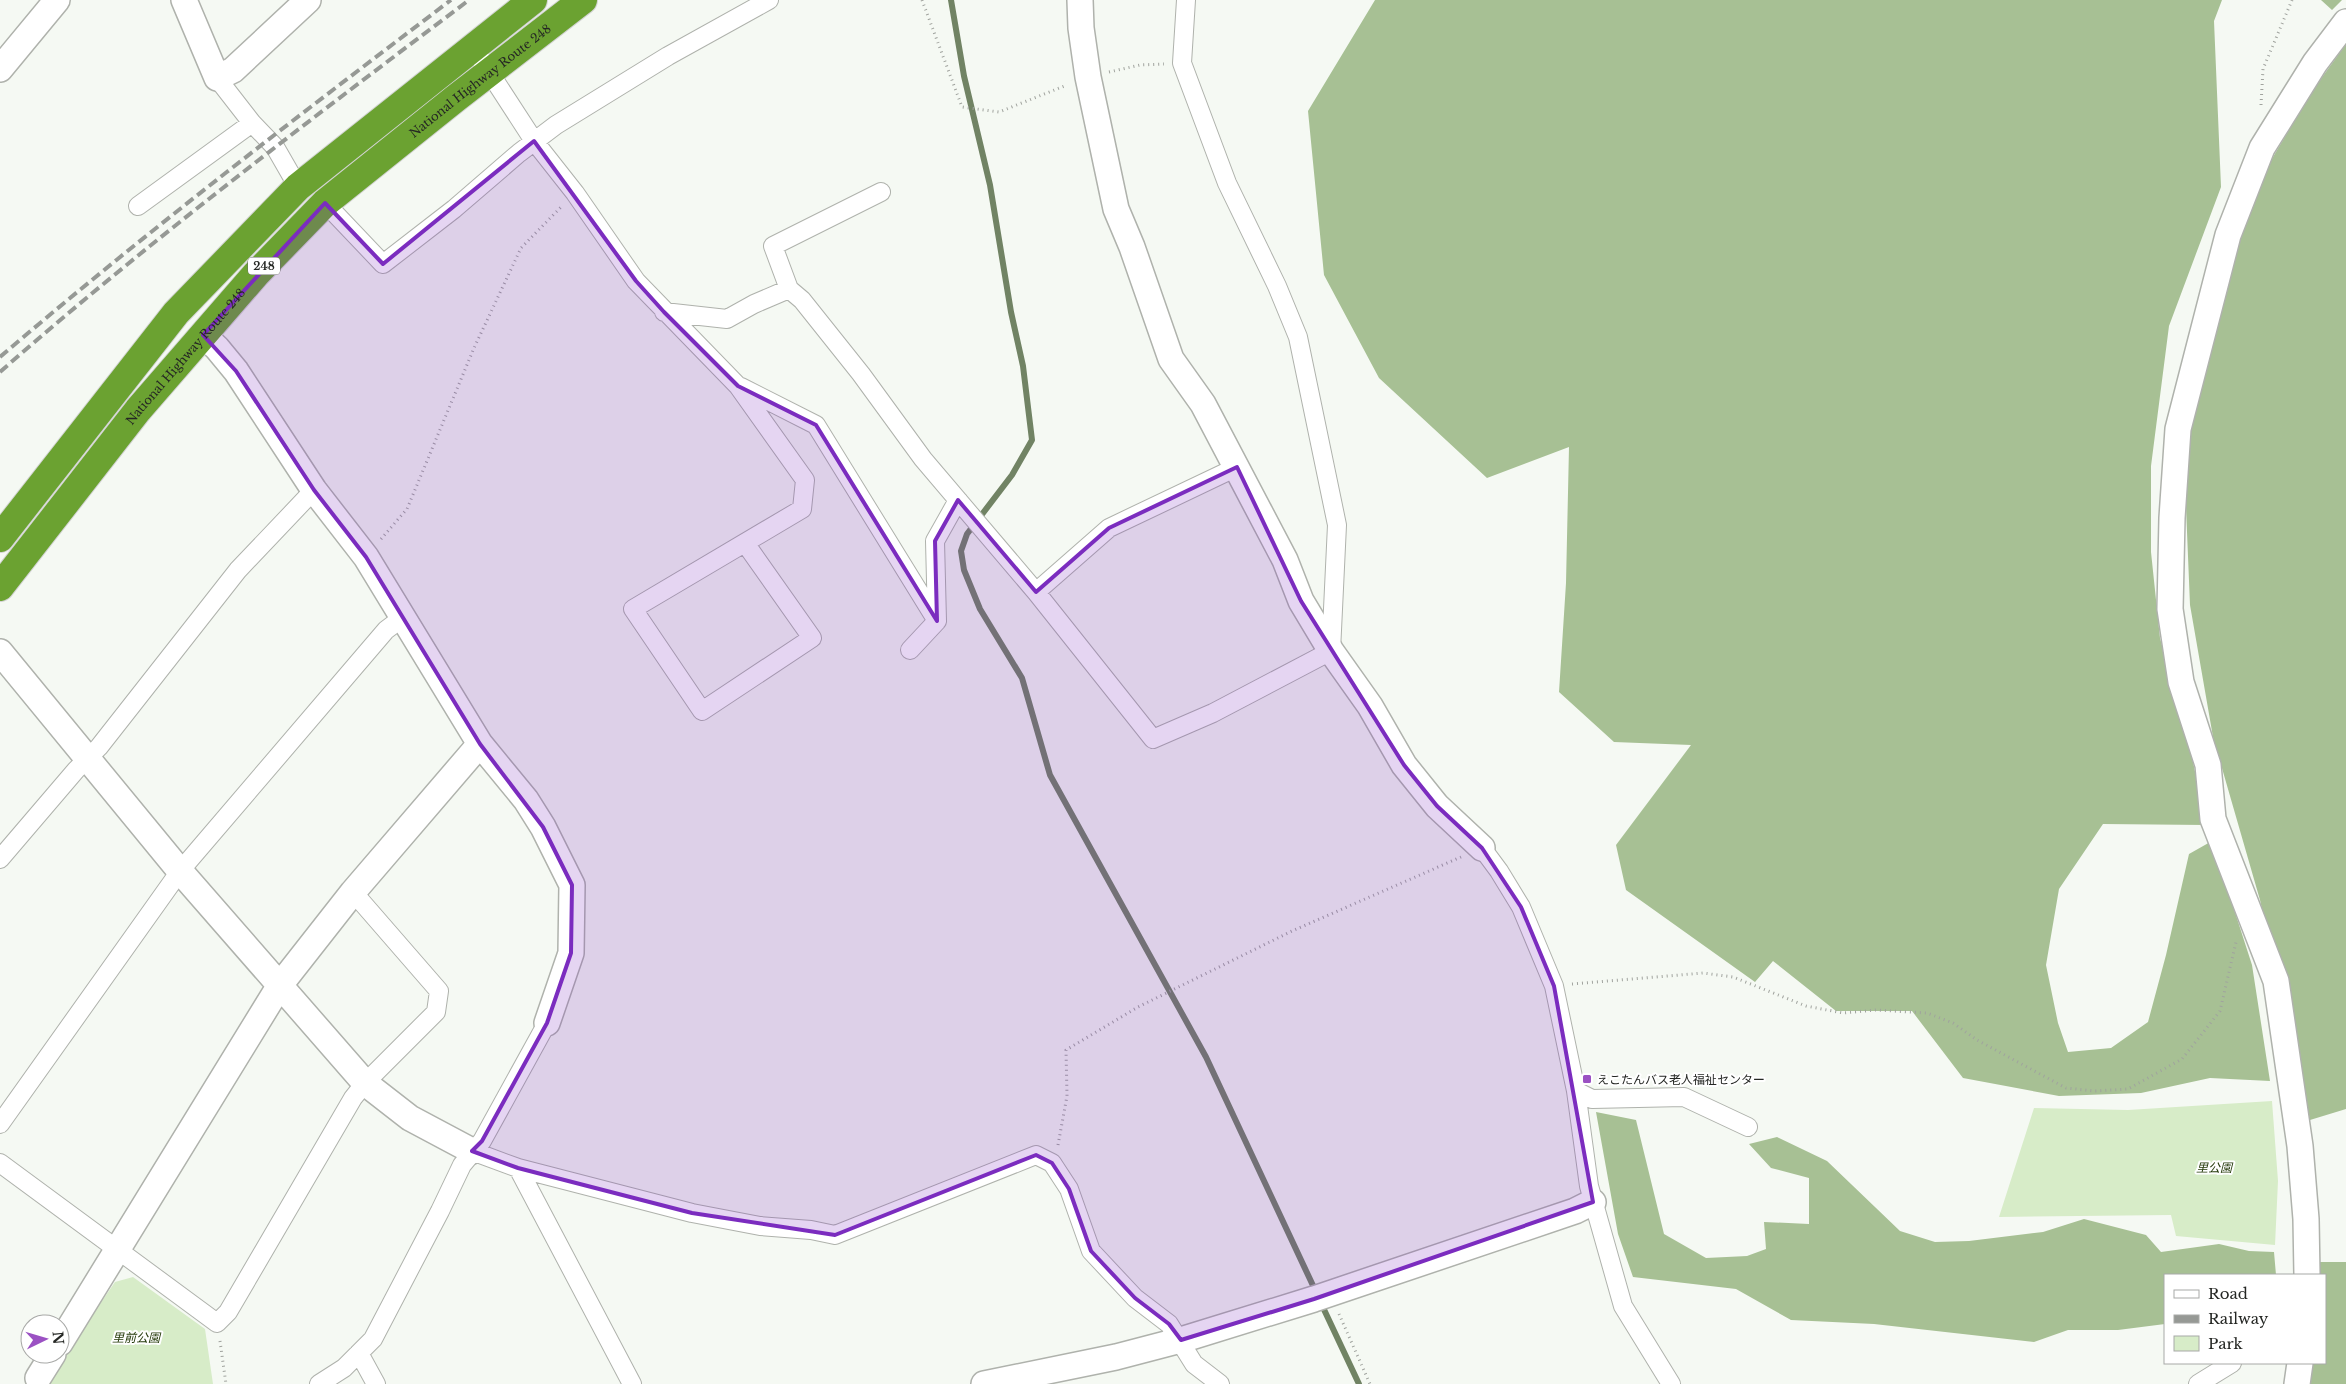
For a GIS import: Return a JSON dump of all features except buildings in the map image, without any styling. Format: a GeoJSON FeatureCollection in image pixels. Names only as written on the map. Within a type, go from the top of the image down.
{"type":"FeatureCollection","features":[{"type":"Feature","properties":{"kind":"highway","name":"248"},"geometry":{"type":"LineString","coordinates":[[0,538],[176,313],[298,187],[533,0]]}},
{"type":"Feature","properties":{"kind":"highway","name":"National Highway Route 248"},"geometry":{"type":"LineString","coordinates":[[0,587],[138,410],[256,274],[325,203],[583,0]]}},
{"type":"Feature","properties":{"kind":"street"},"geometry":{"type":"LineString","coordinates":[[0,69],[58,0]]}},
{"type":"Feature","properties":{"kind":"street"},"geometry":{"type":"LineString","coordinates":[[184,0],[217,78],[252,123],[275,147],[298,187]]}},
{"type":"Feature","properties":{"kind":"street"},"geometry":{"type":"LineString","coordinates":[[217,78],[233,70],[308,0]]}},
{"type":"Feature","properties":{"kind":"street"},"geometry":{"type":"LineString","coordinates":[[325,203],[383,264],[454,209],[534,141],[668,56],[731,23],[769,0]]}},
{"type":"Feature","properties":{"kind":"street"},"geometry":{"type":"LineString","coordinates":[[1080,0],[1081,28],[1088,77],[1116,209],[1132,246],[1172,359],[1203,404],[1284,560],[1301,601],[1331,651],[1370,706],[1404,765],[1437,806],[1482,848],[1521,907],[1554,986],[1576,1091],[1593,1202],[1623,1306],[1671,1384]]}},
{"type":"Feature","properties":{"kind":"street"},"geometry":{"type":"LineString","coordinates":[[1186,0],[1182,64],[1227,183],[1277,286],[1298,337],[1337,525],[1331,651]]}},
{"type":"Feature","properties":{"kind":"street"},"geometry":{"type":"LineString","coordinates":[[2307,1274],[2306,1219],[2300,1146],[2276,980],[2245,905],[2213,819],[2208,765],[2181,682],[2170,609],[2172,518],[2178,429],[2228,235],[2262,148],[2315,63],[2346,22]]}},
{"type":"Feature","properties":{"kind":"street"},"geometry":{"type":"LineString","coordinates":[[473,47],[534,141],[575,193],[636,281],[664,312],[738,386],[804,480],[802,509],[633,608],[702,711],[812,638],[746,543]]}},
{"type":"Feature","properties":{"kind":"street"},"geometry":{"type":"LineString","coordinates":[[138,206],[252,123]]}},
{"type":"Feature","properties":{"kind":"street"},"geometry":{"type":"LineString","coordinates":[[882,192],[773,246],[789,289],[802,300],[861,374],[923,459],[1036,592],[1153,740],[1213,713],[1331,651]]}},
{"type":"Feature","properties":{"kind":"street"},"geometry":{"type":"LineString","coordinates":[[664,312],[727,320],[754,304],[789,289]]}},
{"type":"Feature","properties":{"kind":"street"},"geometry":{"type":"LineString","coordinates":[[202,335],[217,348],[236,371],[314,490],[366,558],[480,744],[526,800],[544,826],[572,885],[571,953],[548,1023],[482,1141],[462,1165],[373,1339],[344,1368],[319,1384]]}},
{"type":"Feature","properties":{"kind":"street"},"geometry":{"type":"LineString","coordinates":[[738,386],[816,425],[937,621]]}},
{"type":"Feature","properties":{"kind":"street"},"geometry":{"type":"LineString","coordinates":[[1036,592],[1109,528],[1236,467]]}},
{"type":"Feature","properties":{"kind":"street"},"geometry":{"type":"LineString","coordinates":[[0,860],[76,770],[89,759],[238,570],[314,490]]}},
{"type":"Feature","properties":{"kind":"street"},"geometry":{"type":"LineString","coordinates":[[910,650],[937,621],[935,541],[958,500]]}},
{"type":"Feature","properties":{"kind":"street"},"geometry":{"type":"LineString","coordinates":[[0,1124],[180,871],[386,630],[402,618]]}},
{"type":"Feature","properties":{"kind":"street"},"geometry":{"type":"LineString","coordinates":[[0,652],[180,871],[364,1083],[410,1118],[472,1151],[518,1168],[692,1213],[760,1226],[811,1230],[835,1235],[1036,1155],[1052,1164],[1069,1189],[1091,1251],[1134,1298],[1169,1324],[1194,1364],[1220,1384]]}},
{"type":"Feature","properties":{"kind":"street"},"geometry":{"type":"LineString","coordinates":[[70,1327],[280,985],[353,892],[480,744]]}},
{"type":"Feature","properties":{"kind":"street"},"geometry":{"type":"LineString","coordinates":[[0,1163],[117,1252],[217,1323],[228,1312],[353,1098],[364,1083],[436,1012],[440,991],[353,892]]}},
{"type":"Feature","properties":{"kind":"street"},"geometry":{"type":"LineString","coordinates":[[1576,1091],[1592,1099],[1684,1097],[1748,1127]]}},
{"type":"Feature","properties":{"kind":"street"},"geometry":{"type":"LineString","coordinates":[[518,1168],[632,1384]]}},
{"type":"Feature","properties":{"kind":"street"},"geometry":{"type":"LineString","coordinates":[[984,1384],[1116,1357],[1180,1340],[1323,1296],[1593,1202]]}},
{"type":"Feature","properties":{"kind":"street"},"geometry":{"type":"LineString","coordinates":[[359,1353],[376,1384]]}},
{"type":"Feature","properties":{"kind":"street"},"geometry":{"type":"LineString","coordinates":[[36,1381],[47,1364]]}},
{"type":"Feature","properties":{"kind":"street"},"geometry":{"type":"LineString","coordinates":[[2198,1384],[2230,1364]]}},
{"type":"Feature","properties":{"kind":"street"},"geometry":{"type":"LineString","coordinates":[[2297,1384],[2300,1364]]}},
{"type":"Feature","properties":{"kind":"path"},"geometry":{"type":"LineString","coordinates":[[922,0],[962,107],[1000,112],[1088,77],[1140,65],[1182,64]]}},
{"type":"Feature","properties":{"kind":"path"},"geometry":{"type":"LineString","coordinates":[[2261,107],[2263,69],[2292,0]]}},
{"type":"Feature","properties":{"kind":"path"},"geometry":{"type":"LineString","coordinates":[[366,558],[407,509],[474,348],[521,248],[575,193]]}},
{"type":"Feature","properties":{"kind":"path"},"geometry":{"type":"LineString","coordinates":[[1052,1164],[1057,1154],[1068,1096],[1066,1050],[1159,997],[1292,930],[1482,848]]}},
{"type":"Feature","properties":{"kind":"path"},"geometry":{"type":"LineString","coordinates":[[1554,986],[1703,973],[1733,977],[1806,1006],[1843,1013],[1876,1010],[1928,1013],[1953,1023],[1977,1040],[2066,1088],[2094,1091],[2128,1089],[2182,1059],[2220,1012],[2245,905]]}},
{"type":"Feature","properties":{"kind":"path"},"geometry":{"type":"LineString","coordinates":[[1323,1296],[1351,1344],[1370,1384]]}},
{"type":"Feature","properties":{"kind":"path"},"geometry":{"type":"LineString","coordinates":[[217,1323],[226,1384]]}},
{"type":"Feature","properties":{"kind":"highlighted area"},"geometry":{"type":"Polygon","coordinates":[[[534,141],[636,281],[664,312],[738,386],[816,425],[937,621],[935,541],[958,500],[1036,592],[1109,528],[1237,467],[1301,601],[1404,765],[1437,806],[1482,848],[1521,907],[1554,986],[1593,1202],[1314,1299],[1181,1340],[1169,1324],[1135,1298],[1091,1251],[1069,1189],[1052,1163],[1036,1155],[835,1235],[692,1213],[518,1168],[472,1151],[482,1141],[547,1023],[571,953],[572,885],[543,827],[480,744],[366,557],[314,490],[236,371],[203,335],[325,203],[383,264],[534,141]]]}},
{"type":"Feature","properties":{"kind":"green space"},"geometry":{"type":"Polygon","coordinates":[[[1375,0],[2222,0],[2214,21],[2221,187],[2169,326],[2151,466],[2151,552],[2160,638],[2192,757],[2206,825],[2103,824],[2059,889],[2046,965],[2058,1023],[2068,1052],[2111,1048],[2148,1022],[2166,955],[2189,854],[2212,841],[2252,965],[2270,1081],[2210,1078],[2141,1093],[2059,1096],[1963,1078],[1912,1011],[1836,1011],[1773,961],[1755,982],[1626,890],[1616,845],[1691,745],[1614,742],[1559,692],[1566,583],[1569,447],[1487,478],[1379,378],[1324,275],[1308,111],[1375,0]]]}},
{"type":"Feature","properties":{"kind":"green space"},"geometry":{"type":"Polygon","coordinates":[[[2321,0],[2342,0],[2332,10],[2321,0]]]}},
{"type":"Feature","properties":{"kind":"green space"},"geometry":{"type":"Polygon","coordinates":[[[2346,44],[2346,1109],[2310,1120],[2260,900],[2213,737],[2190,605],[2185,483],[2195,373],[2253,191],[2310,94],[2346,44]]]}},
{"type":"Feature","properties":{"kind":"green space","name":"里公園"},"geometry":{"type":"Polygon","coordinates":[[[2272,1101],[2278,1181],[2275,1245],[2176,1236],[2171,1215],[1999,1217],[2034,1108],[2128,1110],[2272,1101]]]}},
{"type":"Feature","properties":{"kind":"green space"},"geometry":{"type":"Polygon","coordinates":[[[1596,1112],[1636,1120],[1664,1234],[1706,1258],[1747,1256],[1766,1249],[1764,1222],[1809,1224],[1809,1178],[1771,1168],[1749,1144],[1777,1137],[1827,1161],[1900,1231],[1935,1242],[1969,1241],[2043,1232],[2084,1219],[2146,1235],[2161,1252],[2219,1244],[2249,1251],[2274,1252],[2276,1274],[2164,1274],[2164,1324],[2118,1330],[2068,1330],[2034,1342],[1874,1324],[1791,1320],[1736,1289],[1633,1277],[1618,1234],[1596,1112]]]}},
{"type":"Feature","properties":{"kind":"green space"},"geometry":{"type":"Polygon","coordinates":[[[2319,1262],[2346,1262],[2346,1384],[2306,1384],[2310,1364],[2326,1364],[2326,1274],[2318,1274],[2319,1262]]]}},
{"type":"Feature","properties":{"kind":"green space","name":"里前公園"},"geometry":{"type":"Polygon","coordinates":[[[133,1277],[205,1329],[213,1384],[45,1384],[59,1364],[70,1364],[70,1348],[115,1282],[133,1277]]]}},
{"type":"Feature","properties":{"kind":"waterway"},"geometry":{"type":"LineString","coordinates":[[951,0],[964,76],[990,185],[1011,312],[1023,366],[1032,440],[1012,475],[967,534],[961,551],[964,570],[980,609],[1022,678],[1050,775],[1206,1057],[1316,1292]]}},
{"type":"Feature","properties":{"kind":"waterway"},"geometry":{"type":"LineString","coordinates":[[1320,1301],[1359,1384]]}},
{"type":"Feature","properties":{"kind":"railway"},"geometry":{"type":"LineString","coordinates":[[0,357],[167,220],[451,0]]}},
{"type":"Feature","properties":{"kind":"railway"},"geometry":{"type":"LineString","coordinates":[[0,372],[172,228],[469,0]]}},
{"type":"Feature","properties":{"kind":"place","name":"えこたんバス老人福祉センター"},"geometry":{"type":"Point","coordinates":[1587,1079]}}]}
